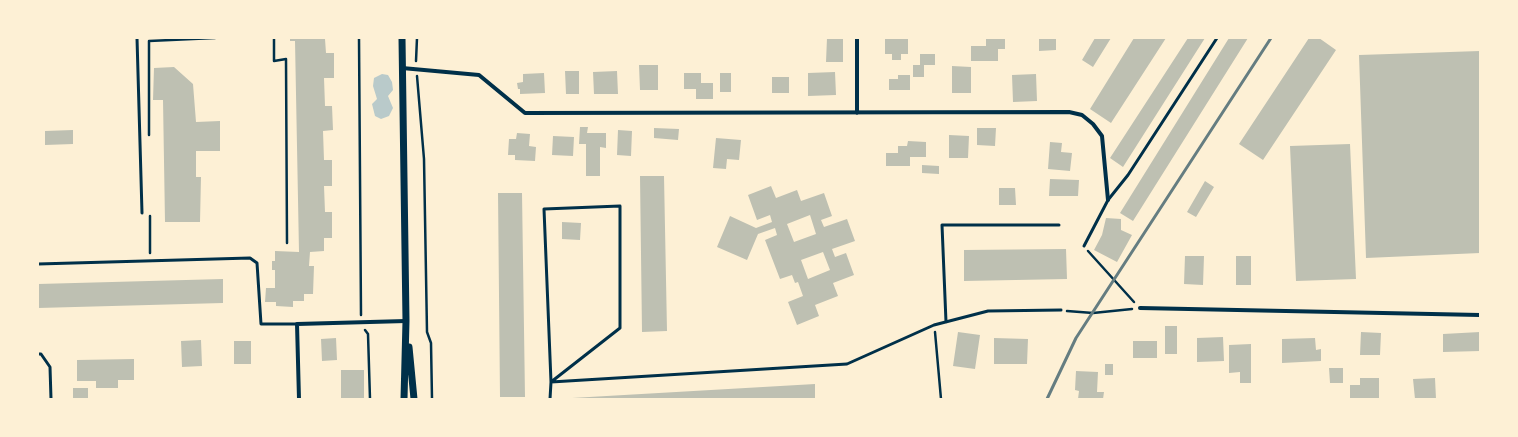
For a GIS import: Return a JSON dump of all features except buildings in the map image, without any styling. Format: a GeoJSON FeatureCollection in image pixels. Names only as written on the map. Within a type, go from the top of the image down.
{"type":"FeatureCollection","features":[{"type":"Feature","properties":{"kind":"street"},"geometry":{"type":"LineString","coordinates":[[402,38],[406,321],[404,399]]}},
{"type":"Feature","properties":{"kind":"street"},"geometry":{"type":"LineString","coordinates":[[856,38],[857,113]]}},
{"type":"Feature","properties":{"kind":"street"},"geometry":{"type":"LineString","coordinates":[[402,68],[479,75],[525,112],[1069,112],[1082,115],[1093,124],[1102,136],[1108,200]]}},
{"type":"Feature","properties":{"kind":"street"},"geometry":{"type":"LineString","coordinates":[[1140,308],[1480,315]]}},
{"type":"Feature","properties":{"kind":"street"},"geometry":{"type":"LineString","coordinates":[[299,399],[297,324],[406,321]]}},
{"type":"Feature","properties":{"kind":"street"},"geometry":{"type":"LineString","coordinates":[[406,321],[414,399]]}},
{"type":"Feature","properties":{"kind":"lane"},"geometry":{"type":"LineString","coordinates":[[136,38],[142,213]]}},
{"type":"Feature","properties":{"kind":"lane"},"geometry":{"type":"LineString","coordinates":[[1084,246],[1108,200],[1128,175],[1217,38]]}},
{"type":"Feature","properties":{"kind":"lane"},"geometry":{"type":"LineString","coordinates":[[550,399],[551,382],[544,209],[620,206],[620,328],[551,382]]}},
{"type":"Feature","properties":{"kind":"lane"},"geometry":{"type":"LineString","coordinates":[[946,322],[942,225],[1059,225]]}},
{"type":"Feature","properties":{"kind":"lane"},"geometry":{"type":"LineString","coordinates":[[38,264],[250,258],[257,263],[261,324],[297,324]]}},
{"type":"Feature","properties":{"kind":"lane"},"geometry":{"type":"LineString","coordinates":[[551,382],[847,364],[934,325],[988,311],[1061,310]]}},
{"type":"Feature","properties":{"kind":"lane"},"geometry":{"type":"LineString","coordinates":[[38,354],[41,354],[50,367],[51,399]]}},
{"type":"Feature","properties":{"kind":"path"},"geometry":{"type":"LineString","coordinates":[[149,41],[215,38]]}},
{"type":"Feature","properties":{"kind":"path"},"geometry":{"type":"LineString","coordinates":[[274,38],[274,61],[286,59],[287,243]]}},
{"type":"Feature","properties":{"kind":"path"},"geometry":{"type":"LineString","coordinates":[[360,38],[361,323],[368,334],[370,399]]}},
{"type":"Feature","properties":{"kind":"path"},"geometry":{"type":"LineString","coordinates":[[416,38],[416,69],[424,159],[427,332],[431,343],[432,399]]}},
{"type":"Feature","properties":{"kind":"path"},"geometry":{"type":"LineString","coordinates":[[1084,246],[1140,308]]}},
{"type":"Feature","properties":{"kind":"path"},"geometry":{"type":"LineString","coordinates":[[1061,310],[1093,314],[1140,308]]}},
{"type":"Feature","properties":{"kind":"path"},"geometry":{"type":"LineString","coordinates":[[934,325],[941,399]]}},
{"type":"Feature","properties":{"kind":"shaded area"},"geometry":{"type":"Polygon","coordinates":[[[382,74],[388,75],[392,82],[393,90],[388,96],[393,108],[389,116],[381,119],[375,116],[372,104],[377,99],[373,86],[374,78],[382,74]]]}},
{"type":"Feature","properties":{"kind":"railway"},"geometry":{"type":"LineString","coordinates":[[1047,399],[1076,338],[1271,38]]}}]}
